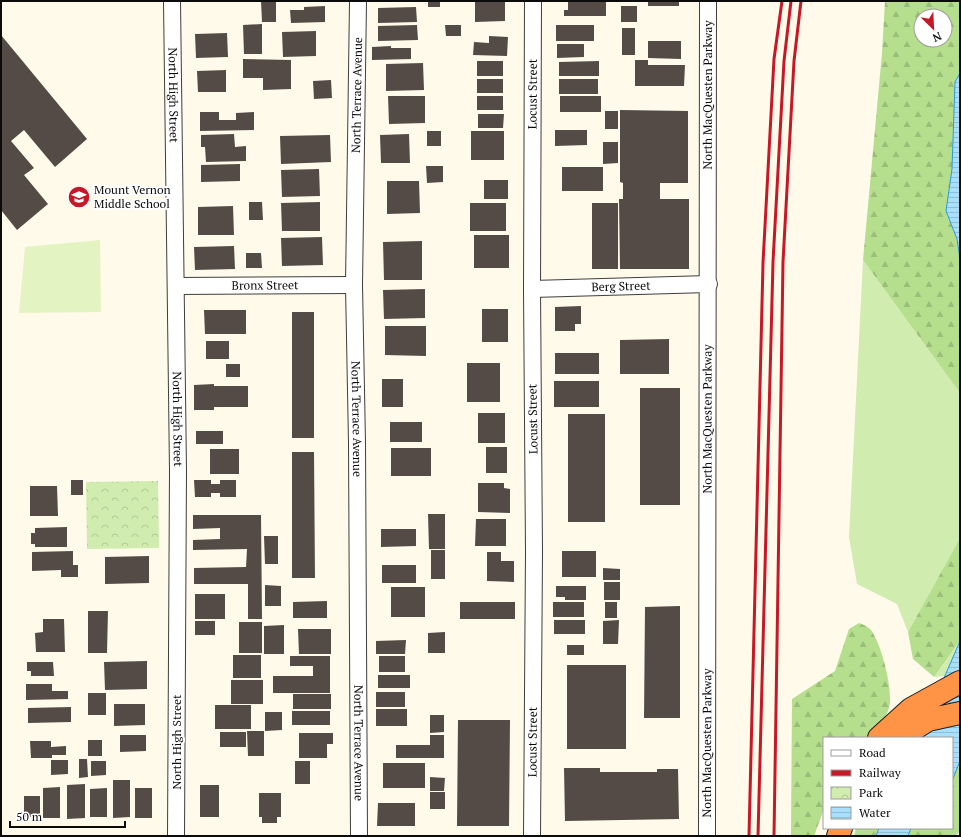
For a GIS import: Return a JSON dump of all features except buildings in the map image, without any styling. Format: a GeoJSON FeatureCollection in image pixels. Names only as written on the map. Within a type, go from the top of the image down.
{"type":"FeatureCollection","features":[{"type":"Feature","properties":{"kind":"highway"},"geometry":{"type":"LineString","coordinates":[[880,737],[912,709],[960,682]]}},
{"type":"Feature","properties":{"kind":"highway"},"geometry":{"type":"LineString","coordinates":[[902,737],[928,720],[960,713]]}},
{"type":"Feature","properties":{"kind":"street","name":"North High Street"},"geometry":{"type":"LineString","coordinates":[[172,1],[178,479],[176,836]]}},
{"type":"Feature","properties":{"kind":"street","name":"North Terrace Avenue"},"geometry":{"type":"LineString","coordinates":[[358,1],[354,285],[358,443],[359,836]]}},
{"type":"Feature","properties":{"kind":"street","name":"Locust Street"},"geometry":{"type":"LineString","coordinates":[[532,836],[534,552],[532,289],[533,1]]}},
{"type":"Feature","properties":{"kind":"street","name":"North MacQuesten Parkway"},"geometry":{"type":"LineString","coordinates":[[707,836],[709,284],[708,1]]}},
{"type":"Feature","properties":{"kind":"street","name":"Berg Street"},"geometry":{"type":"LineString","coordinates":[[532,289],[709,284]]}},
{"type":"Feature","properties":{"kind":"street","name":"Bronx Street"},"geometry":{"type":"LineString","coordinates":[[176,286],[354,285]]}},
{"type":"Feature","properties":{"kind":"green space"},"geometry":{"type":"Polygon","coordinates":[[[885,1],[960,1],[960,73],[955,82],[952,169],[946,211],[957,239],[960,259],[960,393],[863,260],[882,53],[885,1]]]}},
{"type":"Feature","properties":{"kind":"green space"},"geometry":{"type":"Polygon","coordinates":[[[100,240],[101,312],[19,313],[25,247],[100,240]]]}},
{"type":"Feature","properties":{"kind":"green space"},"geometry":{"type":"Polygon","coordinates":[[[863,260],[960,393],[960,538],[908,632],[897,604],[857,584],[849,537],[863,260]]]}},
{"type":"Feature","properties":{"kind":"green space"},"geometry":{"type":"Polygon","coordinates":[[[158,481],[159,548],[87,549],[86,482],[158,481]]]}},
{"type":"Feature","properties":{"kind":"green space"},"geometry":{"type":"Polygon","coordinates":[[[960,538],[960,641],[934,677],[913,659],[908,632],[960,538]]]}},
{"type":"Feature","properties":{"kind":"green space"},"geometry":{"type":"Polygon","coordinates":[[[859,623],[870,629],[874,635],[886,667],[890,691],[888,712],[869,737],[823,737],[823,812],[814,836],[791,836],[792,699],[835,671],[849,629],[859,623]]]}},
{"type":"Feature","properties":{"kind":"green space"},"geometry":{"type":"Polygon","coordinates":[[[959,643],[953,675],[934,677],[959,643]]]}},
{"type":"Feature","properties":{"kind":"green space"},"geometry":{"type":"Polygon","coordinates":[[[960,754],[960,831],[955,836],[908,836],[911,829],[953,829],[953,757],[960,754]]]}},
{"type":"Feature","properties":{"kind":"green space"},"geometry":{"type":"Polygon","coordinates":[[[856,829],[879,829],[876,836],[854,836],[856,829]]]}},
{"type":"Feature","properties":{"kind":"water"},"geometry":{"type":"Polygon","coordinates":[[[960,73],[960,259],[957,239],[946,211],[952,169],[955,82],[960,73]]]}},
{"type":"Feature","properties":{"kind":"water"},"geometry":{"type":"Polygon","coordinates":[[[960,641],[960,761],[953,778],[953,737],[918,737],[960,641]]]}},
{"type":"Feature","properties":{"kind":"water"},"geometry":{"type":"Polygon","coordinates":[[[879,829],[911,829],[908,836],[876,836],[879,829]]]}},
{"type":"Feature","properties":{"kind":"railway"},"geometry":{"type":"LineString","coordinates":[[749,836],[763,263],[774,59],[782,1]]}},
{"type":"Feature","properties":{"kind":"railway"},"geometry":{"type":"LineString","coordinates":[[758,836],[773,262],[784,61],[791,1]]}},
{"type":"Feature","properties":{"kind":"railway"},"geometry":{"type":"LineString","coordinates":[[774,836],[783,262],[794,61],[801,1]]}},
{"type":"Feature","properties":{"kind":"place","name":"Mount Vernon Middle School"},"geometry":{"type":"Point","coordinates":[79,197]}}]}
